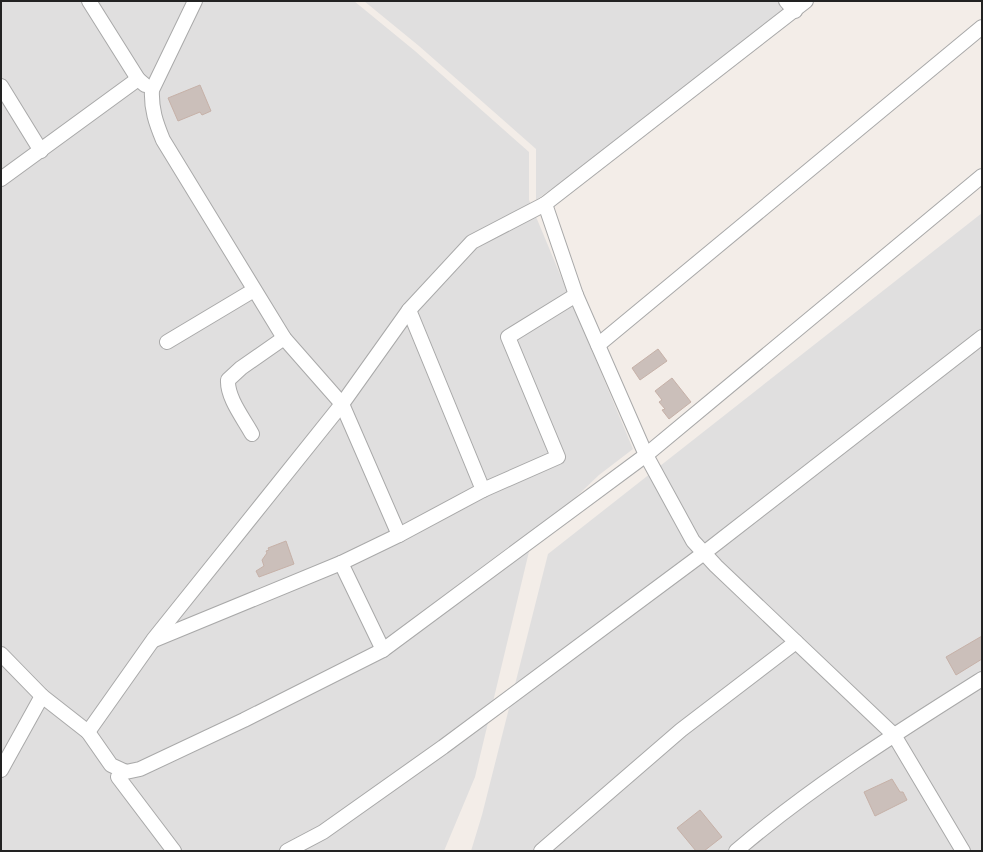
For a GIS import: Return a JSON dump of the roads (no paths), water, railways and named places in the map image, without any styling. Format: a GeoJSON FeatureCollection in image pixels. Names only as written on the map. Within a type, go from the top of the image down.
{"type":"FeatureCollection","features":[{"type":"Feature","properties":{"kind":"street"},"geometry":{"type":"LineString","coordinates":[[89,1],[138,80],[152,90]]}},
{"type":"Feature","properties":{"kind":"street"},"geometry":{"type":"LineString","coordinates":[[195,1],[152,90],[152,105],[155,120],[163,140],[284,338],[342,404],[399,535]]}},
{"type":"Feature","properties":{"kind":"street"},"geometry":{"type":"LineString","coordinates":[[88,732],[153,640],[342,404],[409,310],[472,242],[545,204],[790,6],[806,1]]}},
{"type":"Feature","properties":{"kind":"street"},"geometry":{"type":"LineString","coordinates":[[598,345],[982,27]]}},
{"type":"Feature","properties":{"kind":"street"},"geometry":{"type":"LineString","coordinates":[[1,180],[138,80]]}},
{"type":"Feature","properties":{"kind":"street"},"geometry":{"type":"LineString","coordinates":[[1,86],[41,151]]}},
{"type":"Feature","properties":{"kind":"street"},"geometry":{"type":"LineString","coordinates":[[1,654],[42,696],[88,732],[111,765],[126,772],[140,769],[244,720],[382,650],[646,455],[982,176]]}},
{"type":"Feature","properties":{"kind":"street"},"geometry":{"type":"LineString","coordinates":[[545,204],[576,295],[646,455],[693,540],[704,553],[894,735],[963,851]]}},
{"type":"Feature","properties":{"kind":"street"},"geometry":{"type":"LineString","coordinates":[[167,342],[254,290]]}},
{"type":"Feature","properties":{"kind":"street"},"geometry":{"type":"LineString","coordinates":[[153,640],[341,563],[399,535],[483,490],[558,457],[508,337],[576,295]]}},
{"type":"Feature","properties":{"kind":"street"},"geometry":{"type":"LineString","coordinates":[[409,310],[483,490]]}},
{"type":"Feature","properties":{"kind":"street"},"geometry":{"type":"LineString","coordinates":[[287,851],[323,832],[443,746],[704,553],[982,337]]}},
{"type":"Feature","properties":{"kind":"street"},"geometry":{"type":"LineString","coordinates":[[252,434],[227,387],[228,380],[241,368],[284,338]]}},
{"type":"Feature","properties":{"kind":"street"},"geometry":{"type":"LineString","coordinates":[[341,563],[382,650]]}},
{"type":"Feature","properties":{"kind":"street"},"geometry":{"type":"LineString","coordinates":[[541,851],[681,730],[796,642]]}},
{"type":"Feature","properties":{"kind":"street"},"geometry":{"type":"LineString","coordinates":[[736,851],[762,829],[894,735],[982,679]]}},
{"type":"Feature","properties":{"kind":"street"},"geometry":{"type":"LineString","coordinates":[[1,770],[42,696]]}},
{"type":"Feature","properties":{"kind":"street"},"geometry":{"type":"LineString","coordinates":[[118,777],[174,851]]}}]}
